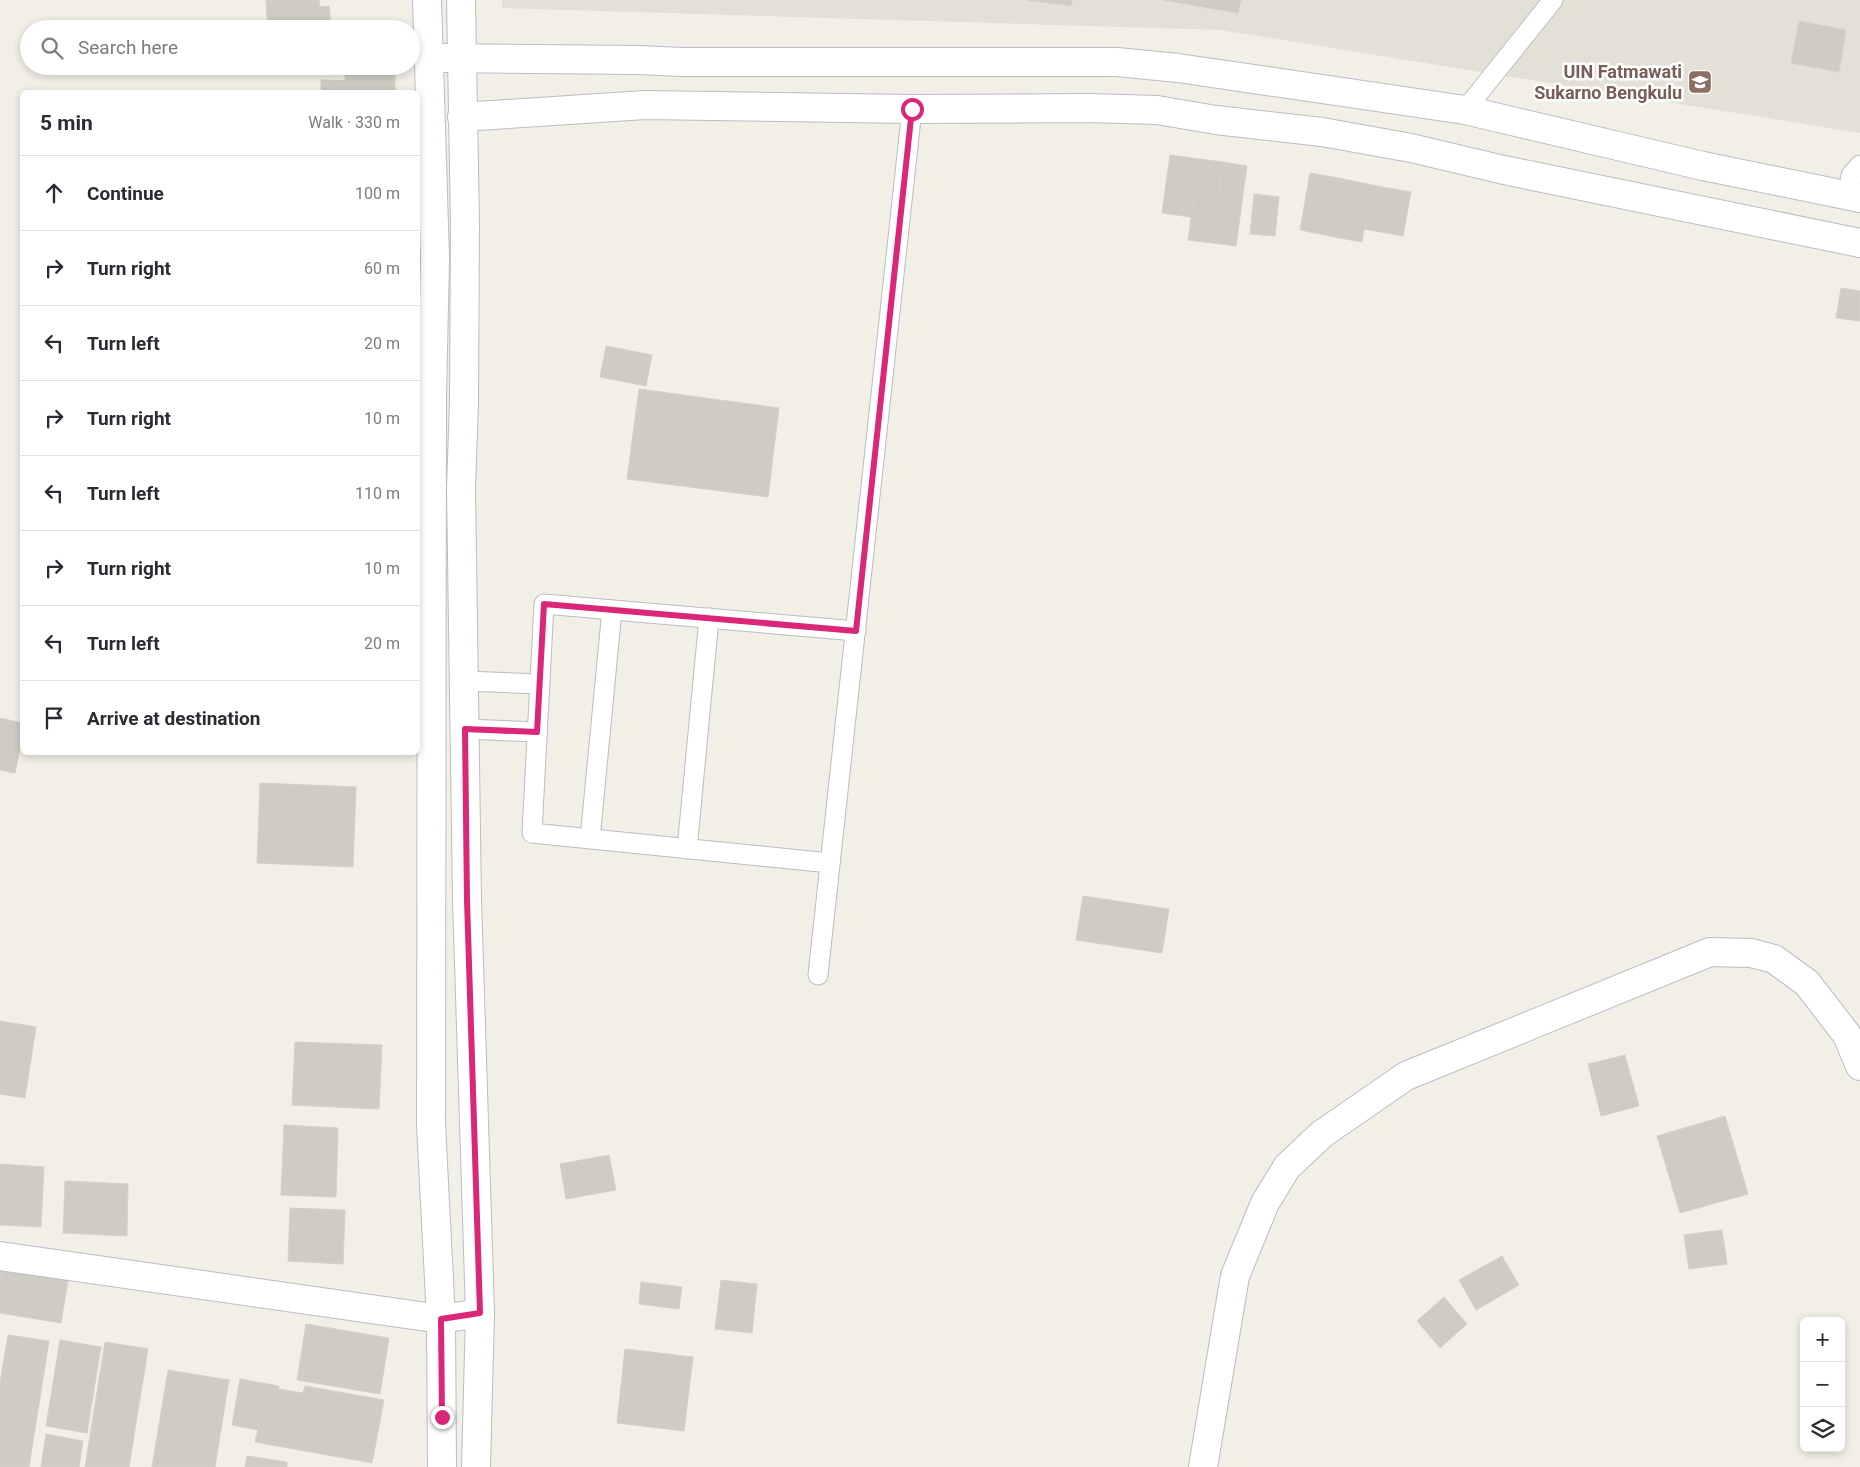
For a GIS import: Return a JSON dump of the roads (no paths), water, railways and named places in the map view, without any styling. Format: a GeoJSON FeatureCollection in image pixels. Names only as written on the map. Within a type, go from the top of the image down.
{"type":"FeatureCollection","features":[{"type":"Feature","properties":{"kind":"street"},"geometry":{"type":"LineString","coordinates":[[428,0],[428,57],[435,257],[432,399],[431,1124],[441,1319],[442,1467]]}},
{"type":"Feature","properties":{"kind":"street"},"geometry":{"type":"LineString","coordinates":[[461,0],[465,224],[464,401],[461,488],[467,900],[480,1313],[476,1467]]}},
{"type":"Feature","properties":{"kind":"street"},"geometry":{"type":"LineString","coordinates":[[428,57],[682,62],[1117,62],[1178,68],[1465,110],[1703,166],[1854,197]]}},
{"type":"Feature","properties":{"kind":"street"},"geometry":{"type":"LineString","coordinates":[[681,106],[682,62]]}},
{"type":"Feature","properties":{"kind":"street"},"geometry":{"type":"LineString","coordinates":[[462,117],[644,105],[1157,110],[1216,120],[1322,132],[1411,148],[1504,170],[1860,243]]}},
{"type":"Feature","properties":{"kind":"street"},"geometry":{"type":"LineString","coordinates":[[432,399],[464,401]]}},
{"type":"Feature","properties":{"kind":"street"},"geometry":{"type":"LineString","coordinates":[[1203,1467],[1235,1276],[1265,1203],[1287,1167],[1322,1134],[1406,1076],[1710,952],[1751,953],[1774,959],[1806,983],[1847,1035],[1860,1066]]}},
{"type":"Feature","properties":{"kind":"street"},"geometry":{"type":"LineString","coordinates":[[0,1256],[441,1319],[480,1313]]}},
{"type":"Feature","properties":{"kind":"lane"},"geometry":{"type":"LineString","coordinates":[[1465,110],[1553,0]]}},
{"type":"Feature","properties":{"kind":"lane"},"geometry":{"type":"LineString","coordinates":[[818,975],[912,109]]}},
{"type":"Feature","properties":{"kind":"lane"},"geometry":{"type":"LineString","coordinates":[[1854,197],[1851,175],[1860,164]]}},
{"type":"Feature","properties":{"kind":"lane"},"geometry":{"type":"LineString","coordinates":[[830,863],[532,833],[544,604],[856,631]]}},
{"type":"Feature","properties":{"kind":"lane"},"geometry":{"type":"LineString","coordinates":[[590,839],[612,610]]}},
{"type":"Feature","properties":{"kind":"lane"},"geometry":{"type":"LineString","coordinates":[[687,849],[709,618]]}},
{"type":"Feature","properties":{"kind":"lane"},"geometry":{"type":"LineString","coordinates":[[464,681],[540,684]]}},
{"type":"Feature","properties":{"kind":"lane"},"geometry":{"type":"LineString","coordinates":[[465,729],[537,732]]}},
{"type":"Feature","properties":{"kind":"place","name":"UIN Fatmawati Sukarno Bengkulu"},"geometry":{"type":"Point","coordinates":[1700,82]}}]}
